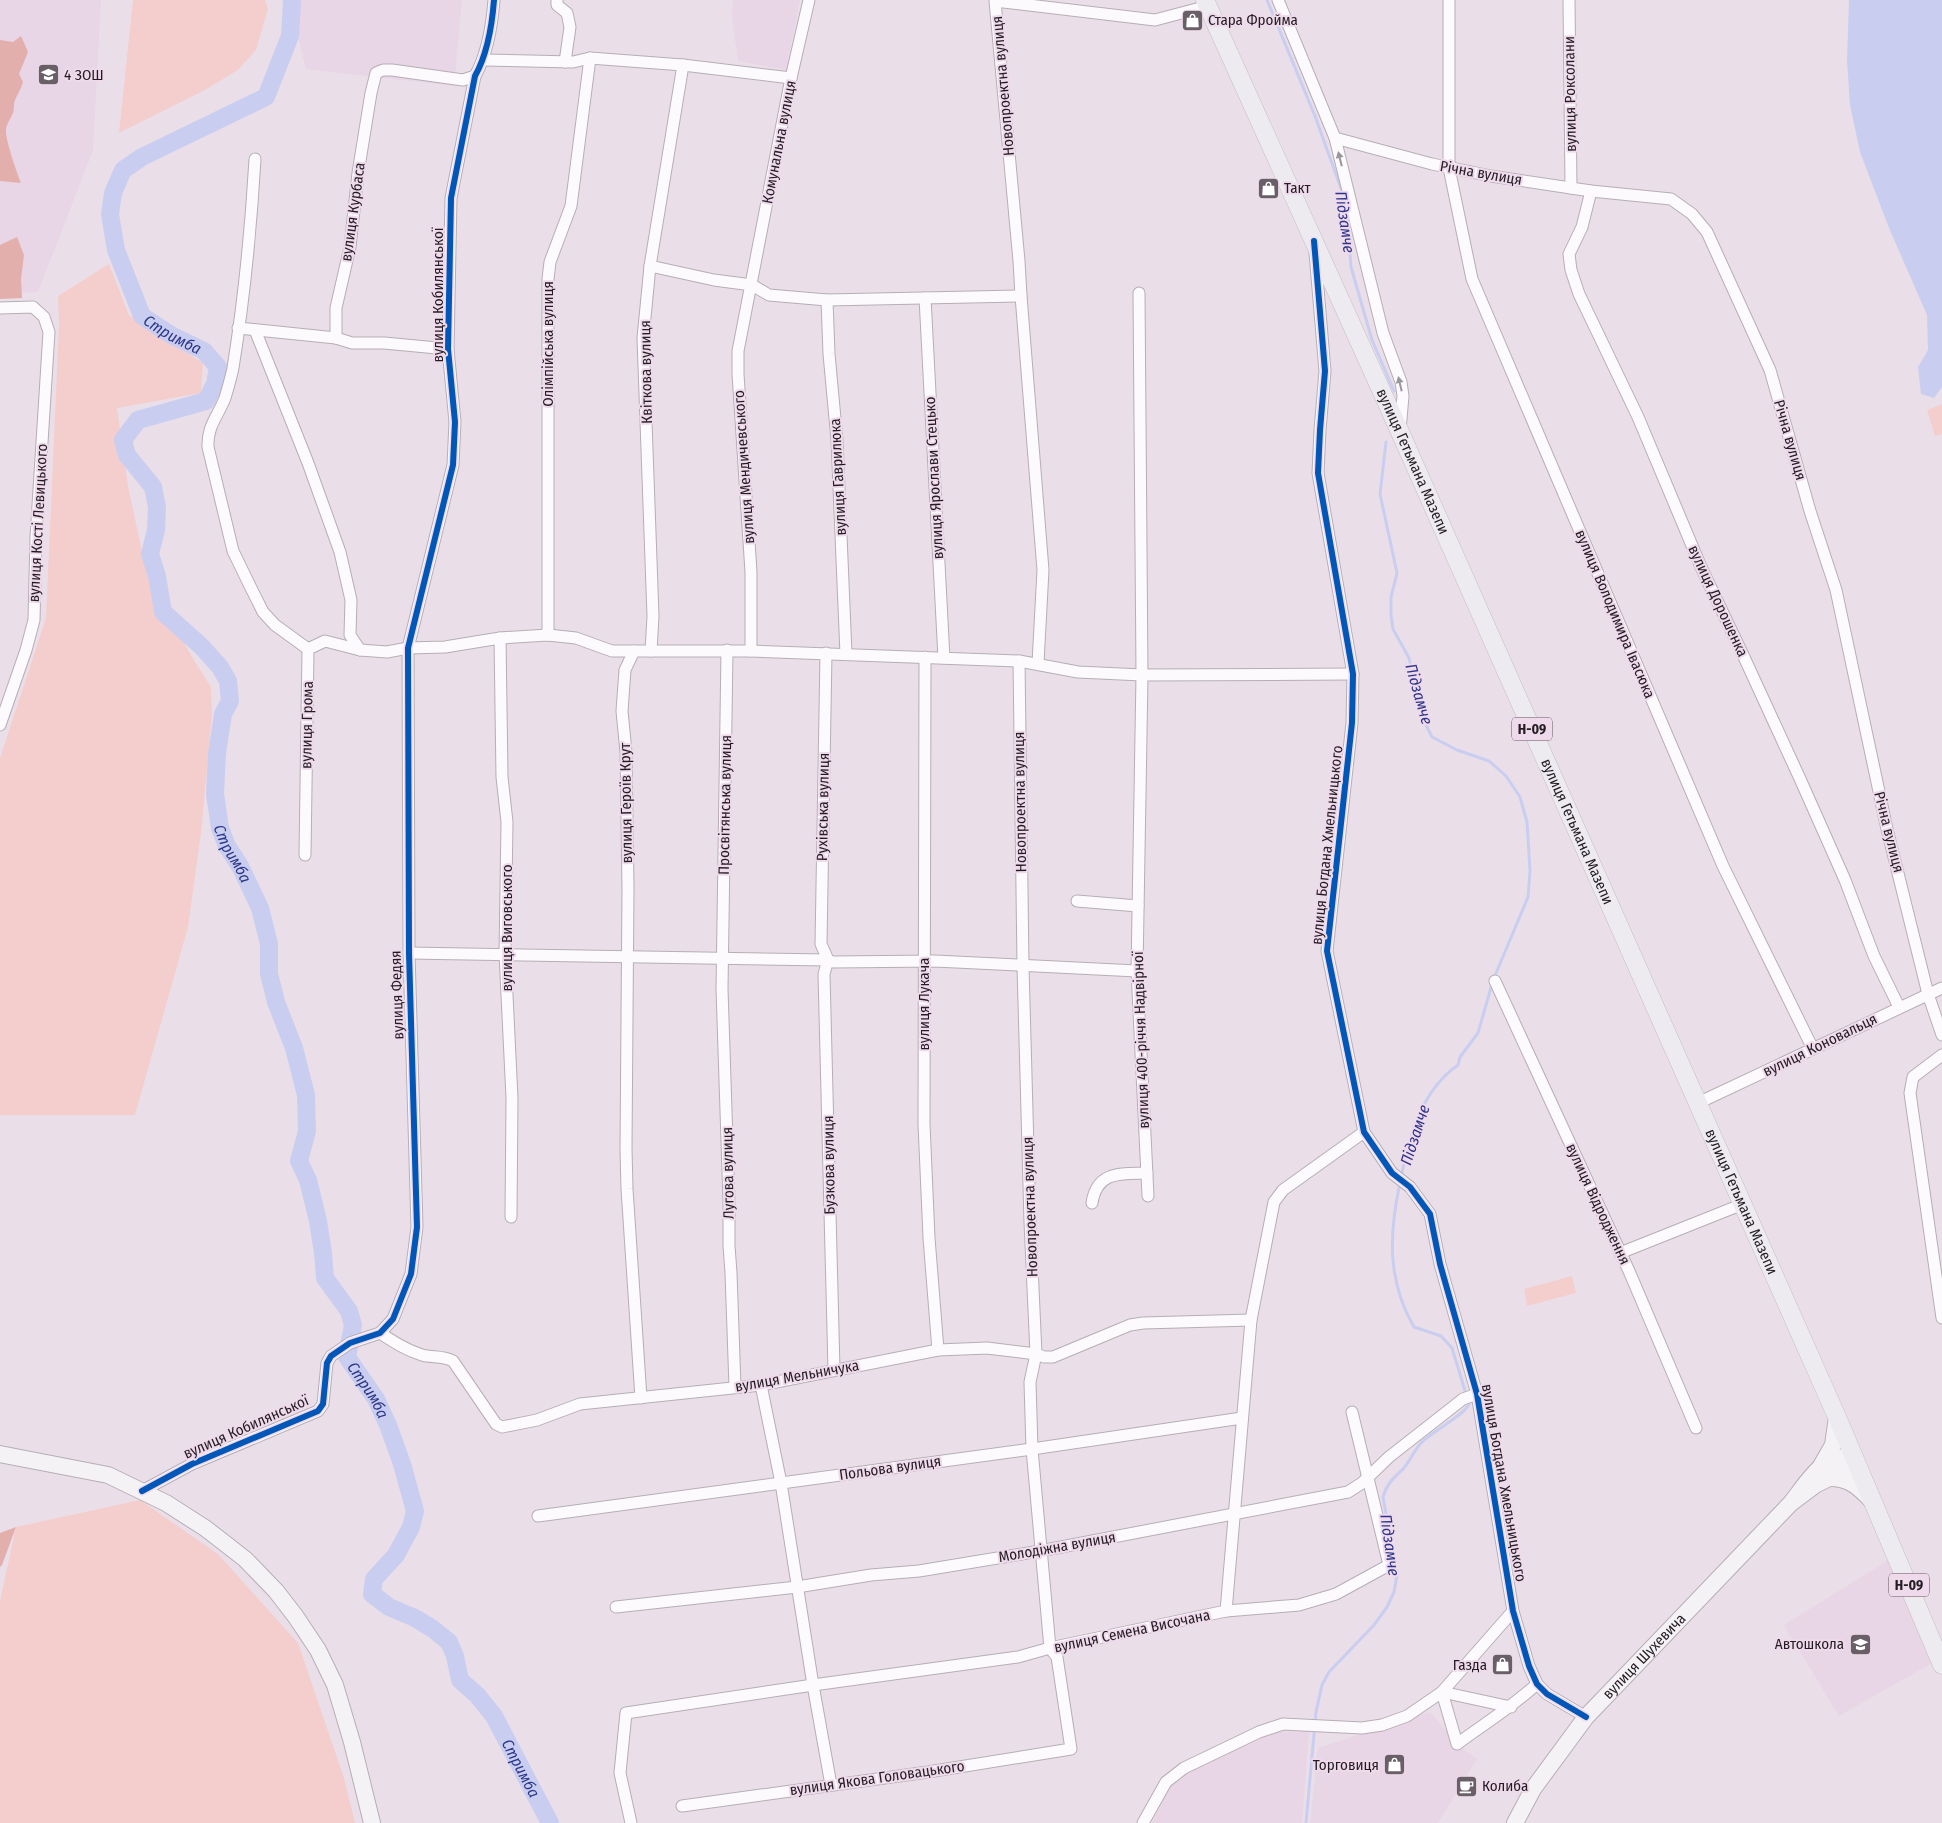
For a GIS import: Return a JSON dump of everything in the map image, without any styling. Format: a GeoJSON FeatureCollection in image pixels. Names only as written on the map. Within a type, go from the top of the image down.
{"type":"FeatureCollection","features":[{"type":"Feature","properties":{"kind":"main road","name":"вулиця Гетьмана Мазепи"},"geometry":{"type":"LineString","coordinates":[[1207,3],[1743,1204],[1876,1505],[1942,1666]]}},
{"type":"Feature","properties":{"kind":"main road"},"geometry":{"type":"LineString","coordinates":[[1825,1472],[1833,1445],[1837,1417]]}},
{"type":"Feature","properties":{"kind":"main road"},"geometry":{"type":"LineString","coordinates":[[0,1454],[108,1475],[166,1503],[206,1528],[244,1559],[276,1591],[296,1617],[318,1650],[335,1685],[352,1742],[372,1823]]}},
{"type":"Feature","properties":{"kind":"main road"},"geometry":{"type":"LineString","coordinates":[[1825,1472],[1845,1470],[1855,1459]]}},
{"type":"Feature","properties":{"kind":"main road"},"geometry":{"type":"LineString","coordinates":[[1825,1472],[1855,1484],[1876,1505]]}},
{"type":"Feature","properties":{"kind":"main road","name":"вулиця Шухевича"},"geometry":{"type":"LineString","coordinates":[[1515,1823],[1533,1789],[1586,1717],[1791,1503],[1825,1472]]}},
{"type":"Feature","properties":{"kind":"street","name":"вулиця Кобилянської"},"geometry":{"type":"LineString","coordinates":[[408,648],[453,465],[455,422],[448,349],[451,198],[475,76],[484,60],[493,19],[494,0]]}},
{"type":"Feature","properties":{"kind":"street"},"geometry":{"type":"LineString","coordinates":[[557,0],[557,5],[567,13],[570,27],[565,62]]}},
{"type":"Feature","properties":{"kind":"street","name":"Комунальна вулиця"},"geometry":{"type":"LineString","coordinates":[[752,285],[791,78],[809,0]]}},
{"type":"Feature","properties":{"kind":"street"},"geometry":{"type":"LineString","coordinates":[[1278,0],[1335,138],[1383,333],[1401,382],[1400,432]]}},
{"type":"Feature","properties":{"kind":"street","name":"вулиця Володимира Івасюка"},"geometry":{"type":"LineString","coordinates":[[1449,0],[1449,168],[1472,279],[1723,866],[1812,1049]]}},
{"type":"Feature","properties":{"kind":"street","name":"вулиця Роксолани"},"geometry":{"type":"LineString","coordinates":[[1569,0],[1571,188]]}},
{"type":"Feature","properties":{"kind":"street","name":"Новопроектна вулиця"},"geometry":{"type":"LineString","coordinates":[[1038,663],[1043,570],[1020,296],[1019,261],[995,1],[1156,20],[1207,3]]}},
{"type":"Feature","properties":{"kind":"street"},"geometry":{"type":"LineString","coordinates":[[484,60],[573,62],[590,58],[683,65],[791,78]]}},
{"type":"Feature","properties":{"kind":"street","name":"Олімпійська вулиця"},"geometry":{"type":"LineString","coordinates":[[548,635],[548,279],[550,262],[571,206],[590,58]]}},
{"type":"Feature","properties":{"kind":"street","name":"Квіткова вулиця"},"geometry":{"type":"LineString","coordinates":[[651,651],[653,616],[643,338],[650,266],[683,65]]}},
{"type":"Feature","properties":{"kind":"street","name":"вулиця Курбаса"},"geometry":{"type":"LineString","coordinates":[[336,338],[336,308],[350,247],[358,173],[376,73],[383,70],[392,70],[463,80],[475,76]]}},
{"type":"Feature","properties":{"kind":"street","name":"Річна вулиця"},"geometry":{"type":"LineString","coordinates":[[1335,138],[1449,168],[1491,176],[1591,191],[1671,199],[1692,214],[1706,232],[1770,370],[1810,511],[1836,590],[1887,829],[1928,994],[1942,1035]]}},
{"type":"Feature","properties":{"kind":"street"},"geometry":{"type":"LineString","coordinates":[[255,159],[252,206],[232,370],[225,398],[208,434],[208,447],[233,551],[250,586],[263,612],[275,626],[308,649],[325,641],[360,650],[387,652],[408,648],[445,648],[500,638],[548,635],[576,638],[612,651],[727,650],[1019,661],[1038,663],[1078,672],[1142,675],[1353,674]]}},
{"type":"Feature","properties":{"kind":"street","name":"вулиця Дорошенка"},"geometry":{"type":"LineString","coordinates":[[1591,191],[1582,227],[1569,254],[1571,270],[1579,294],[1638,416],[1701,566],[1797,772],[1845,880],[1874,956],[1900,1007]]}},
{"type":"Feature","properties":{"kind":"street","name":"вулиця Богдана Хмельницького"},"geometry":{"type":"LineString","coordinates":[[1314,241],[1325,371],[1318,473],[1353,674],[1352,723],[1327,951],[1364,1132],[1392,1173],[1410,1187],[1430,1214],[1471,1396],[1513,1610],[1529,1666],[1537,1684],[1547,1694],[1586,1717]]}},
{"type":"Feature","properties":{"kind":"street"},"geometry":{"type":"LineString","coordinates":[[650,266],[714,280],[752,285],[769,295],[827,300],[1020,296]]}},
{"type":"Feature","properties":{"kind":"street","name":"вулиця Мендичевського"},"geometry":{"type":"LineString","coordinates":[[751,651],[751,572],[738,351],[752,285]]}},
{"type":"Feature","properties":{"kind":"street"},"geometry":{"type":"LineString","coordinates":[[1139,294],[1142,675]]}},
{"type":"Feature","properties":{"kind":"street","name":"вулиця Ярослави Стецько"},"geometry":{"type":"LineString","coordinates":[[925,298],[944,658]]}},
{"type":"Feature","properties":{"kind":"street","name":"вулиця Гаврилюка"},"geometry":{"type":"LineString","coordinates":[[827,300],[829,354],[837,440],[846,654]]}},
{"type":"Feature","properties":{"kind":"street","name":"вулиця Кості Левицького"},"geometry":{"type":"LineString","coordinates":[[0,308],[33,307],[44,317],[49,332],[36,537],[34,620],[26,650],[0,725]]}},
{"type":"Feature","properties":{"kind":"street"},"geometry":{"type":"LineString","coordinates":[[238,328],[336,338],[352,343],[384,343],[448,349]]}},
{"type":"Feature","properties":{"kind":"street"},"geometry":{"type":"LineString","coordinates":[[255,330],[340,552],[351,600],[350,635],[360,650]]}},
{"type":"Feature","properties":{"kind":"street","name":"вулиця Виговського"},"geometry":{"type":"LineString","coordinates":[[500,638],[502,777],[507,822],[506,954],[512,1098],[511,1217]]}},
{"type":"Feature","properties":{"kind":"street","name":"вулиця Федяя"},"geometry":{"type":"LineString","coordinates":[[380,1333],[393,1319],[411,1274],[417,1227],[408,953],[408,648]]}},
{"type":"Feature","properties":{"kind":"street","name":"вулиця Грома"},"geometry":{"type":"LineString","coordinates":[[305,855],[308,649]]}},
{"type":"Feature","properties":{"kind":"street","name":"Просвітянська вулиця"},"geometry":{"type":"LineString","coordinates":[[723,959],[727,650]]}},
{"type":"Feature","properties":{"kind":"street","name":"вулиця Героїв Крут"},"geometry":{"type":"LineString","coordinates":[[634,651],[626,670],[622,711],[626,752],[628,957],[627,1189],[641,1398]]}},
{"type":"Feature","properties":{"kind":"street","name":"Рухівська вулиця"},"geometry":{"type":"LineString","coordinates":[[826,654],[821,944],[828,960]]}},
{"type":"Feature","properties":{"kind":"street","name":"вулиця Лукача"},"geometry":{"type":"LineString","coordinates":[[925,657],[924,1124],[929,1238],[938,1350]]}},
{"type":"Feature","properties":{"kind":"street","name":"Новопроектна вулиця"},"geometry":{"type":"LineString","coordinates":[[1019,661],[1023,966],[1030,1222],[1036,1354],[1030,1382],[1032,1449],[1050,1648],[1057,1657],[1071,1749]]}},
{"type":"Feature","properties":{"kind":"street","name":"вулиця 400-річчя Надвірної"},"geometry":{"type":"LineString","coordinates":[[1142,675],[1137,970],[1148,1196]]}},
{"type":"Feature","properties":{"kind":"street"},"geometry":{"type":"LineString","coordinates":[[1076,901],[1138,906]]}},
{"type":"Feature","properties":{"kind":"street"},"geometry":{"type":"LineString","coordinates":[[408,953],[828,960],[833,962],[924,963],[935,961],[1137,970]]}},
{"type":"Feature","properties":{"kind":"street","name":"Лугова вулиця"},"geometry":{"type":"LineString","coordinates":[[723,959],[722,989],[729,1246],[732,1273],[735,1387]]}},
{"type":"Feature","properties":{"kind":"street","name":"Бузкова вулиця"},"geometry":{"type":"LineString","coordinates":[[828,960],[824,974],[834,1370]]}},
{"type":"Feature","properties":{"kind":"street","name":"вулиця Відродження"},"geometry":{"type":"LineString","coordinates":[[1495,981],[1620,1253],[1696,1428]]}},
{"type":"Feature","properties":{"kind":"street","name":"вулиця Коновальця"},"geometry":{"type":"LineString","coordinates":[[1698,1103],[1942,988]]}},
{"type":"Feature","properties":{"kind":"street"},"geometry":{"type":"LineString","coordinates":[[1942,1055],[1913,1077],[1910,1093],[1942,1318]]}},
{"type":"Feature","properties":{"kind":"street","name":"вулиця Семена Височана"},"geometry":{"type":"LineString","coordinates":[[631,1823],[620,1773],[626,1713],[665,1709],[813,1685],[1018,1658],[1050,1648],[1226,1611],[1251,1320],[1274,1202],[1283,1190],[1364,1132]]}},
{"type":"Feature","properties":{"kind":"street"},"geometry":{"type":"LineString","coordinates":[[1092,1203],[1097,1187],[1106,1178],[1122,1173],[1147,1173]]}},
{"type":"Feature","properties":{"kind":"street"},"geometry":{"type":"LineString","coordinates":[[1620,1253],[1743,1204]]}},
{"type":"Feature","properties":{"kind":"street","name":"вулиця Мельничука"},"geometry":{"type":"LineString","coordinates":[[380,1333],[402,1348],[424,1356],[448,1358],[452,1361],[496,1424],[502,1428],[537,1420],[580,1404],[760,1385],[938,1350],[987,1348],[1053,1357],[1130,1325],[1251,1320]]}},
{"type":"Feature","properties":{"kind":"street","name":"вулиця Кобилянської"},"geometry":{"type":"LineString","coordinates":[[142,1491],[192,1464],[318,1410],[323,1404],[327,1363],[331,1356],[350,1343],[380,1333]]}},
{"type":"Feature","properties":{"kind":"street"},"geometry":{"type":"LineString","coordinates":[[760,1385],[781,1483],[831,1785]]}},
{"type":"Feature","properties":{"kind":"street","name":"Молодіжна вулиця"},"geometry":{"type":"LineString","coordinates":[[616,1607],[797,1587],[871,1575],[919,1571],[1040,1551],[1348,1492],[1368,1478],[1389,1457],[1471,1396]]}},
{"type":"Feature","properties":{"kind":"street"},"geometry":{"type":"LineString","coordinates":[[1226,1611],[1299,1604],[1336,1594],[1389,1565],[1352,1412]]}},
{"type":"Feature","properties":{"kind":"street","name":"Польова вулиця"},"geometry":{"type":"LineString","coordinates":[[538,1516],[1032,1449],[1242,1418]]}},
{"type":"Feature","properties":{"kind":"street"},"geometry":{"type":"LineString","coordinates":[[1142,1823],[1166,1782],[1184,1768],[1260,1732],[1283,1724],[1362,1728],[1407,1716],[1442,1692],[1513,1610]]}},
{"type":"Feature","properties":{"kind":"street"},"geometry":{"type":"LineString","coordinates":[[1442,1692],[1458,1744],[1511,1707],[1537,1684]]}},
{"type":"Feature","properties":{"kind":"street"},"geometry":{"type":"LineString","coordinates":[[1442,1692],[1511,1707]]}},
{"type":"Feature","properties":{"kind":"street","name":"вулиця Якова Головацького"},"geometry":{"type":"LineString","coordinates":[[682,1806],[1071,1749]]}},
{"type":"Feature","properties":{"kind":"shaded area","name":"4 ЗОШ"},"geometry":{"type":"Polygon","coordinates":[[[0,0],[101,0],[93,150],[38,292],[0,294],[0,0]]]}},
{"type":"Feature","properties":{"kind":"shaded area"},"geometry":{"type":"Polygon","coordinates":[[[133,0],[265,0],[268,9],[256,50],[238,70],[205,90],[119,133],[133,0]]]}},
{"type":"Feature","properties":{"kind":"shaded area"},"geometry":{"type":"Polygon","coordinates":[[[289,0],[462,0],[454,86],[306,69],[289,0]]]}},
{"type":"Feature","properties":{"kind":"shaded area"},"geometry":{"type":"Polygon","coordinates":[[[733,0],[800,0],[786,70],[738,61],[732,16],[733,0]]]}},
{"type":"Feature","properties":{"kind":"shaded area"},"geometry":{"type":"Polygon","coordinates":[[[21,36],[28,52],[19,74],[23,82],[15,100],[13,113],[7,124],[6,134],[21,183],[0,181],[0,40],[13,42],[21,36]]]}},
{"type":"Feature","properties":{"kind":"shaded area"},"geometry":{"type":"Polygon","coordinates":[[[17,237],[24,255],[21,279],[22,298],[0,299],[0,245],[17,237]]]}},
{"type":"Feature","properties":{"kind":"shaded area"},"geometry":{"type":"Polygon","coordinates":[[[109,264],[129,315],[203,363],[201,393],[117,408],[128,486],[147,575],[192,657],[211,687],[212,715],[201,833],[188,927],[135,1115],[0,1115],[0,758],[46,618],[59,326],[58,296],[109,264]]]}},
{"type":"Feature","properties":{"kind":"shaded area"},"geometry":{"type":"Polygon","coordinates":[[[1942,404],[1942,434],[1935,436],[1927,410],[1942,404]]]}},
{"type":"Feature","properties":{"kind":"shaded area"},"geometry":{"type":"Polygon","coordinates":[[[1572,1276],[1576,1293],[1527,1306],[1524,1289],[1572,1276]]]}},
{"type":"Feature","properties":{"kind":"shaded area"},"geometry":{"type":"Polygon","coordinates":[[[140,1500],[218,1554],[298,1643],[344,1778],[355,1823],[0,1823],[0,1601],[16,1527],[140,1500]]]}},
{"type":"Feature","properties":{"kind":"shaded area"},"geometry":{"type":"Polygon","coordinates":[[[16,1527],[2,1565],[0,1567],[0,1533],[16,1527]]]}},
{"type":"Feature","properties":{"kind":"shaded area","name":"Автошкола"},"geometry":{"type":"Polygon","coordinates":[[[1890,1559],[1932,1663],[1839,1716],[1784,1625],[1890,1559]]]}},
{"type":"Feature","properties":{"kind":"shaded area","name":"Торговиця"},"geometry":{"type":"Polygon","coordinates":[[[1430,1712],[1457,1744],[1477,1759],[1438,1823],[1310,1823],[1318,1748],[1430,1712]]]}},
{"type":"Feature","properties":{"kind":"shaded area"},"geometry":{"type":"Polygon","coordinates":[[[1309,1731],[1302,1823],[1152,1823],[1171,1786],[1203,1763],[1277,1732],[1309,1731]]]}},
{"type":"Feature","properties":{"kind":"water"},"geometry":{"type":"Polygon","coordinates":[[[1849,0],[1942,0],[1942,387],[1934,398],[1921,394],[1918,367],[1928,350],[1927,315],[1889,228],[1860,152],[1850,105],[1847,61],[1849,0]]]}},
{"type":"Feature","properties":{"kind":"waterway","name":"Стримба"},"geometry":{"type":"LineString","coordinates":[[292,0],[290,36],[266,97],[142,157],[123,170],[113,193],[110,214],[116,250],[142,316],[171,335],[204,351],[218,367],[215,384],[206,401],[138,420],[123,440],[127,455],[153,487],[157,507],[156,530],[150,554],[157,576],[163,612],[202,647],[220,667],[228,681],[230,701],[223,714],[217,754],[215,794],[220,828],[227,846],[240,866],[260,908],[269,944],[269,974],[276,1002],[294,1048],[306,1095],[307,1131],[299,1161],[308,1180],[318,1221],[325,1278],[349,1311],[353,1325],[347,1357],[376,1399],[388,1425],[402,1464],[415,1511],[411,1527],[396,1555],[374,1579],[372,1594],[389,1607],[415,1618],[433,1629],[449,1642],[455,1656],[460,1680],[477,1695],[494,1716],[550,1823]]}},
{"type":"Feature","properties":{"kind":"waterway","name":"Підзамче"},"geometry":{"type":"LineString","coordinates":[[1267,0],[1315,116],[1343,194],[1348,223],[1351,267],[1372,340],[1394,391]]}},
{"type":"Feature","properties":{"kind":"waterway","name":"Підзамче"},"geometry":{"type":"LineString","coordinates":[[1386,442],[1380,494],[1397,573],[1391,597],[1391,615],[1393,629],[1409,658],[1422,717],[1432,737],[1457,750],[1489,761],[1506,776],[1520,797],[1527,822],[1530,871],[1528,897],[1494,978]]}},
{"type":"Feature","properties":{"kind":"waterway","name":"Підзамче"},"geometry":{"type":"LineString","coordinates":[[1401,1177],[1408,1145],[1419,1115],[1435,1088],[1458,1065],[1460,1057],[1478,1033],[1492,984]]}},
{"type":"Feature","properties":{"kind":"waterway","name":"Підзамче"},"geometry":{"type":"LineString","coordinates":[[1306,1823],[1316,1712],[1322,1685],[1329,1672],[1374,1625],[1387,1607],[1394,1592],[1397,1575],[1383,1497],[1386,1488],[1421,1443],[1461,1413],[1469,1404],[1452,1348],[1441,1336],[1414,1327],[1405,1310],[1399,1292],[1395,1274],[1392,1238],[1400,1183]]}},
{"type":"Feature","properties":{"kind":"cycle path"},"geometry":{"type":"LineString","coordinates":[[142,1491],[192,1464],[318,1411],[323,1404],[327,1363],[331,1356],[350,1343],[380,1333],[393,1319],[411,1274],[417,1227],[409,953],[408,648],[453,465],[455,422],[448,349],[451,198],[475,76],[489,39],[494,0]]}},
{"type":"Feature","properties":{"kind":"cycle path"},"geometry":{"type":"LineString","coordinates":[[1314,241],[1325,371],[1318,473],[1353,674],[1352,723],[1327,951],[1364,1132],[1392,1173],[1410,1187],[1430,1214],[1440,1264],[1477,1394],[1513,1611],[1529,1666],[1537,1684],[1547,1694],[1586,1717]]}},
{"type":"Feature","properties":{"kind":"place","name":"Стара Фройма"},"geometry":{"type":"Point","coordinates":[1192,20]}},
{"type":"Feature","properties":{"kind":"place","name":"4 ЗОШ"},"geometry":{"type":"Point","coordinates":[48,75]}},
{"type":"Feature","properties":{"kind":"place","name":"Такт"},"geometry":{"type":"Point","coordinates":[1268,188]}},
{"type":"Feature","properties":{"kind":"place","name":"Автошкола"},"geometry":{"type":"Point","coordinates":[1860,1644]}},
{"type":"Feature","properties":{"kind":"place","name":"Газда"},"geometry":{"type":"Point","coordinates":[1503,1665]}},
{"type":"Feature","properties":{"kind":"place","name":"Торговиця"},"geometry":{"type":"Point","coordinates":[1395,1765]}},
{"type":"Feature","properties":{"kind":"place","name":"Колиба"},"geometry":{"type":"Point","coordinates":[1466,1786]}}]}
